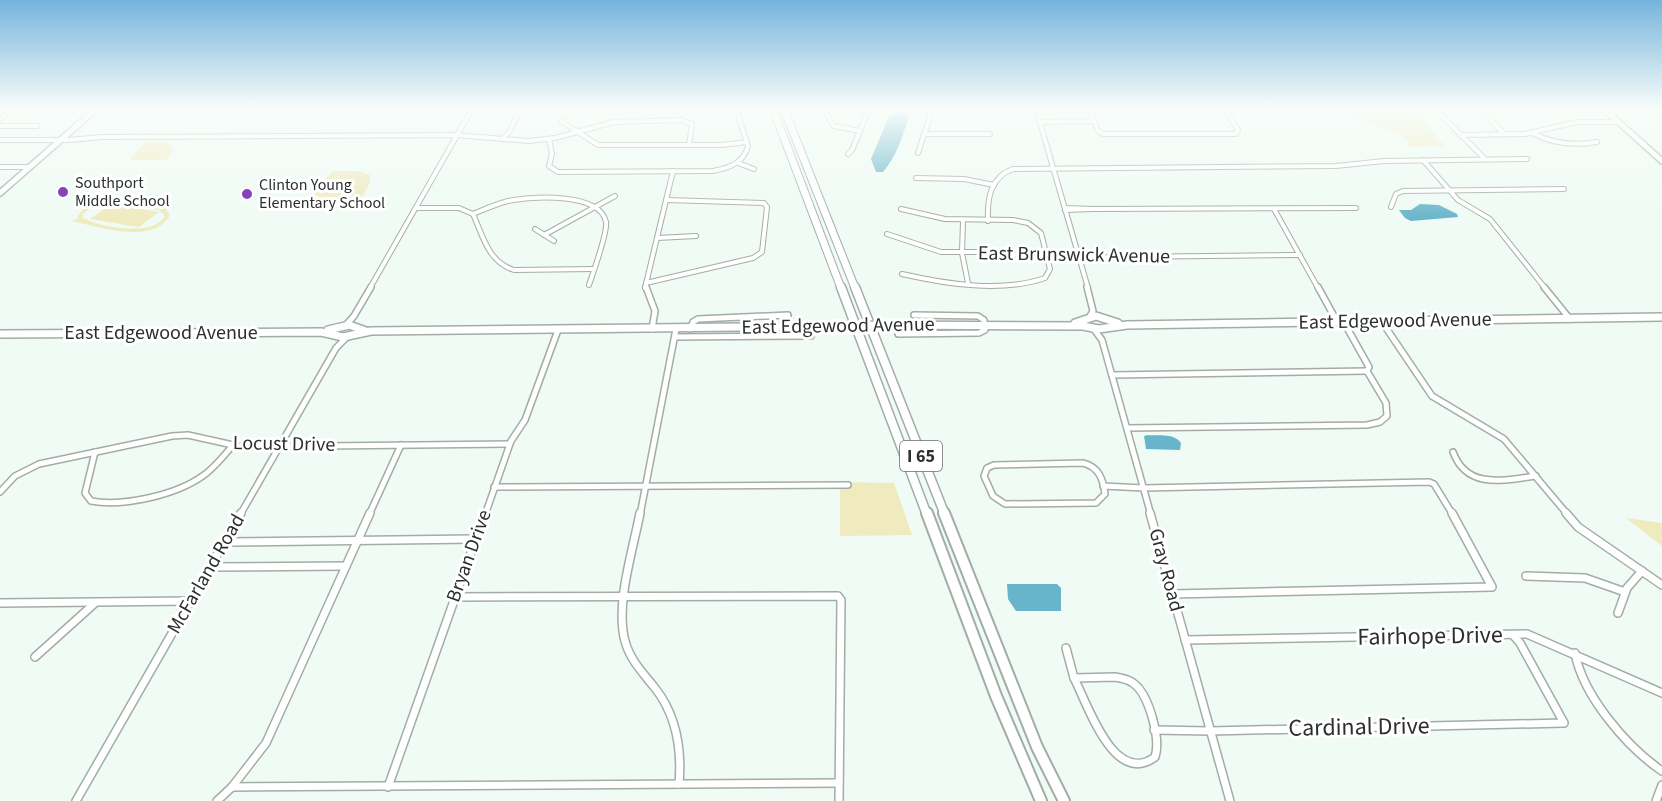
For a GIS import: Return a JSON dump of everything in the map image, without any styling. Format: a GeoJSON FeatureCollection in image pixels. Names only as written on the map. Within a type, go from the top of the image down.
{"type":"FeatureCollection","features":[{"type":"Feature","properties":{"kind":"highway","name":"I 65"},"geometry":{"type":"LineString","coordinates":[[787,146],[992,686],[1041,801]]}},
{"type":"Feature","properties":{"kind":"highway","name":"I 65"},"geometry":{"type":"LineString","coordinates":[[799,146],[1037,747],[1064,801]]}},
{"type":"Feature","properties":{"kind":"main road"},"geometry":{"type":"LineString","coordinates":[[0,193],[53,146]]}},
{"type":"Feature","properties":{"kind":"main road"},"geometry":{"type":"LineString","coordinates":[[1646,146],[1662,161]]}},
{"type":"Feature","properties":{"kind":"main road","name":"East Edgewood Avenue"},"geometry":{"type":"LineString","coordinates":[[0,334],[321,332],[349,336],[371,331],[884,325],[1104,327],[1662,317]]}},
{"type":"Feature","properties":{"kind":"main road"},"geometry":{"type":"LineString","coordinates":[[1089,318],[1088,323],[1093,327]]}},
{"type":"Feature","properties":{"kind":"main road","name":"East Edgewood Avenue"},"geometry":{"type":"LineString","coordinates":[[1063,326],[1089,318],[1103,318],[1127,325]]}},
{"type":"Feature","properties":{"kind":"main road"},"geometry":{"type":"LineString","coordinates":[[1103,318],[1107,324],[1104,327]]}},
{"type":"Feature","properties":{"kind":"main road"},"geometry":{"type":"LineString","coordinates":[[337,335],[343,327]]}},
{"type":"Feature","properties":{"kind":"main road","name":"East Edgewood Avenue"},"geometry":{"type":"LineString","coordinates":[[321,332],[343,327],[371,331]]}},
{"type":"Feature","properties":{"kind":"main road"},"geometry":{"type":"LineString","coordinates":[[349,336],[354,327]]}},
{"type":"Feature","properties":{"kind":"street"},"geometry":{"type":"LineString","coordinates":[[343,327],[354,316],[451,146]]}},
{"type":"Feature","properties":{"kind":"street"},"geometry":{"type":"LineString","coordinates":[[550,146],[552,154],[549,166],[556,172],[713,171],[738,162],[747,153],[747,146]]}},
{"type":"Feature","properties":{"kind":"street"},"geometry":{"type":"LineString","coordinates":[[848,153],[854,146]]}},
{"type":"Feature","properties":{"kind":"street"},"geometry":{"type":"LineString","coordinates":[[918,153],[920,146]]}},
{"type":"Feature","properties":{"kind":"street"},"geometry":{"type":"LineString","coordinates":[[1047,146],[1091,300],[1093,311],[1089,318]]}},
{"type":"Feature","properties":{"kind":"street"},"geometry":{"type":"LineString","coordinates":[[1472,146],[1485,159]]}},
{"type":"Feature","properties":{"kind":"street"},"geometry":{"type":"LineString","coordinates":[[988,221],[988,197],[1000,175],[1009,170],[1336,166],[1384,161],[1527,159]]}},
{"type":"Feature","properties":{"kind":"street"},"geometry":{"type":"LineString","coordinates":[[1423,160],[1461,202],[1490,220],[1570,319]]}},
{"type":"Feature","properties":{"kind":"street"},"geometry":{"type":"LineString","coordinates":[[738,162],[754,169]]}},
{"type":"Feature","properties":{"kind":"street"},"geometry":{"type":"LineString","coordinates":[[0,167],[29,167]]}},
{"type":"Feature","properties":{"kind":"street"},"geometry":{"type":"LineString","coordinates":[[652,329],[656,313],[645,291],[646,283],[673,171]]}},
{"type":"Feature","properties":{"kind":"street"},"geometry":{"type":"LineString","coordinates":[[916,178],[969,180],[994,185]]}},
{"type":"Feature","properties":{"kind":"street"},"geometry":{"type":"LineString","coordinates":[[1391,207],[1396,194],[1403,191],[1564,189]]}},
{"type":"Feature","properties":{"kind":"street"},"geometry":{"type":"LineString","coordinates":[[544,234],[615,196]]}},
{"type":"Feature","properties":{"kind":"street"},"geometry":{"type":"LineString","coordinates":[[416,208],[459,208],[473,214],[517,199],[572,199],[596,207],[605,215],[607,225],[589,285]]}},
{"type":"Feature","properties":{"kind":"street"},"geometry":{"type":"LineString","coordinates":[[646,283],[760,255],[767,207],[759,201],[666,200]]}},
{"type":"Feature","properties":{"kind":"street"},"geometry":{"type":"LineString","coordinates":[[1065,209],[1356,208]]}},
{"type":"Feature","properties":{"kind":"street"},"geometry":{"type":"LineString","coordinates":[[901,209],[933,217],[988,221],[1017,220],[1033,225],[1041,233],[1049,272],[1039,281],[968,283],[934,281],[902,274]]}},
{"type":"Feature","properties":{"kind":"street"},"geometry":{"type":"LineString","coordinates":[[1127,428],[1374,424],[1387,416],[1386,403],[1367,371],[1369,367],[1346,326],[1335,318],[1274,209]]}},
{"type":"Feature","properties":{"kind":"street"},"geometry":{"type":"LineString","coordinates":[[473,214],[492,254],[500,265],[507,269],[594,269]]}},
{"type":"Feature","properties":{"kind":"street"},"geometry":{"type":"LineString","coordinates":[[963,220],[962,253],[968,283]]}},
{"type":"Feature","properties":{"kind":"street"},"geometry":{"type":"LineString","coordinates":[[535,229],[554,241]]}},
{"type":"Feature","properties":{"kind":"street","name":"East Brunswick Avenue"},"geometry":{"type":"LineString","coordinates":[[887,234],[936,251],[996,252],[1046,258],[1300,255]]}},
{"type":"Feature","properties":{"kind":"street"},"geometry":{"type":"LineString","coordinates":[[657,238],[696,236]]}},
{"type":"Feature","properties":{"kind":"street"},"geometry":{"type":"LineString","coordinates":[[1091,300],[1103,318]]}},
{"type":"Feature","properties":{"kind":"street","name":"East Edgewood Avenue"},"geometry":{"type":"LineString","coordinates":[[690,328],[698,319],[788,315]]}},
{"type":"Feature","properties":{"kind":"street","name":"East Edgewood Avenue"},"geometry":{"type":"LineString","coordinates":[[898,334],[979,333],[984,331],[986,325],[983,318],[976,315],[914,315]]}},
{"type":"Feature","properties":{"kind":"street"},"geometry":{"type":"LineString","coordinates":[[354,316],[354,327]]}},
{"type":"Feature","properties":{"kind":"street"},"geometry":{"type":"LineString","coordinates":[[1382,322],[1432,396],[1504,439],[1578,527],[1662,585]]}},
{"type":"Feature","properties":{"kind":"street","name":"Gray Road"},"geometry":{"type":"LineString","coordinates":[[1093,327],[1102,340],[1230,801]]}},
{"type":"Feature","properties":{"kind":"street","name":"Gray Road"},"geometry":{"type":"LineString","coordinates":[[1102,340],[1104,327]]}},
{"type":"Feature","properties":{"kind":"street"},"geometry":{"type":"LineString","coordinates":[[676,329],[624,596],[622,627],[628,651],[639,670],[661,696],[676,727],[680,759],[679,784]]}},
{"type":"Feature","properties":{"kind":"street","name":"Bryan Drive"},"geometry":{"type":"LineString","coordinates":[[388,787],[509,444],[522,426],[544,362],[558,330]]}},
{"type":"Feature","properties":{"kind":"street","name":"McFarland Road"},"geometry":{"type":"LineString","coordinates":[[336,348],[337,335]]}},
{"type":"Feature","properties":{"kind":"street","name":"McFarland Road"},"geometry":{"type":"LineString","coordinates":[[76,801],[336,348],[349,336]]}},
{"type":"Feature","properties":{"kind":"street","name":"East Edgewood Avenue"},"geometry":{"type":"LineString","coordinates":[[675,337],[812,336]]}},
{"type":"Feature","properties":{"kind":"street"},"geometry":{"type":"LineString","coordinates":[[1112,375],[1367,371]]}},
{"type":"Feature","properties":{"kind":"street","name":"Locust Drive"},"geometry":{"type":"LineString","coordinates":[[0,492],[10,480],[32,467],[176,435],[188,435],[233,445],[509,444]]}},
{"type":"Feature","properties":{"kind":"street"},"geometry":{"type":"LineString","coordinates":[[95,452],[85,493],[91,501],[107,504],[191,484],[206,474],[233,445]]}},
{"type":"Feature","properties":{"kind":"street"},"geometry":{"type":"LineString","coordinates":[[217,801],[251,765],[266,743],[401,445]]}},
{"type":"Feature","properties":{"kind":"street"},"geometry":{"type":"LineString","coordinates":[[1454,452],[1455,461],[1464,472],[1477,479],[1489,481],[1536,476]]}},
{"type":"Feature","properties":{"kind":"street"},"geometry":{"type":"LineString","coordinates":[[1081,463],[1097,469],[1103,486],[1104,496],[1096,503],[1010,505],[995,500],[984,473],[994,465],[1081,463]]}},
{"type":"Feature","properties":{"kind":"street"},"geometry":{"type":"LineString","coordinates":[[1103,486],[1144,488],[1432,483],[1443,497],[1492,587],[1173,594]]}},
{"type":"Feature","properties":{"kind":"street"},"geometry":{"type":"LineString","coordinates":[[494,487],[848,485]]}},
{"type":"Feature","properties":{"kind":"street"},"geometry":{"type":"LineString","coordinates":[[225,542],[475,539]]}},
{"type":"Feature","properties":{"kind":"street"},"geometry":{"type":"LineString","coordinates":[[210,567],[346,566]]}},
{"type":"Feature","properties":{"kind":"street"},"geometry":{"type":"LineString","coordinates":[[1618,613],[1625,592],[1642,571]]}},
{"type":"Feature","properties":{"kind":"street"},"geometry":{"type":"LineString","coordinates":[[1526,576],[1585,578],[1625,592]]}},
{"type":"Feature","properties":{"kind":"street"},"geometry":{"type":"LineString","coordinates":[[454,597],[838,596],[841,600],[839,801]]}},
{"type":"Feature","properties":{"kind":"street"},"geometry":{"type":"LineString","coordinates":[[0,603],[191,601]]}},
{"type":"Feature","properties":{"kind":"street"},"geometry":{"type":"LineString","coordinates":[[35,657],[95,603]]}},
{"type":"Feature","properties":{"kind":"street","name":"Fairhope Drive"},"geometry":{"type":"LineString","coordinates":[[1185,640],[1506,633],[1513,635],[1522,633],[1530,634],[1575,653],[1662,693]]}},
{"type":"Feature","properties":{"kind":"street","name":"Cardinal Drive"},"geometry":{"type":"LineString","coordinates":[[1154,730],[1210,731],[1564,723],[1520,643],[1513,635]]}},
{"type":"Feature","properties":{"kind":"street"},"geometry":{"type":"LineString","coordinates":[[1066,648],[1074,678],[1109,747],[1119,759],[1132,764],[1152,760],[1158,748],[1146,696],[1133,681],[1117,677],[1074,678]]}},
{"type":"Feature","properties":{"kind":"street"},"geometry":{"type":"LineString","coordinates":[[1575,653],[1578,668],[1617,730],[1636,751],[1662,771]]}},
{"type":"Feature","properties":{"kind":"street"},"geometry":{"type":"LineString","coordinates":[[232,787],[839,783]]}},
{"type":"Feature","properties":{"kind":"street"},"geometry":{"type":"LineString","coordinates":[[1656,801],[1662,785]]}},
{"type":"Feature","properties":{"kind":"shaded area"},"geometry":{"type":"Polygon","coordinates":[[[142,146],[172,146],[173,152],[166,160],[132,160],[130,158],[142,146]]]}},
{"type":"Feature","properties":{"kind":"shaded area"},"geometry":{"type":"Polygon","coordinates":[[[332,171],[357,171],[370,175],[370,183],[361,198],[318,197],[314,194],[332,171]]]}},
{"type":"Feature","properties":{"kind":"shaded area"},"geometry":{"type":"Polygon","coordinates":[[[109,200],[165,208],[170,215],[162,224],[151,230],[138,232],[124,232],[71,221],[77,219],[85,208],[94,203],[109,200]],[[109,202],[93,206],[83,214],[83,218],[102,225],[127,229],[150,227],[159,223],[165,216],[159,210],[109,202]]]}},
{"type":"Feature","properties":{"kind":"shaded area"},"geometry":{"type":"Polygon","coordinates":[[[111,204],[159,212],[139,227],[90,219],[111,204]]]}},
{"type":"Feature","properties":{"kind":"shaded area"},"geometry":{"type":"Polygon","coordinates":[[[840,482],[894,483],[912,535],[840,536],[840,482]]]}},
{"type":"Feature","properties":{"kind":"shaded area"},"geometry":{"type":"Polygon","coordinates":[[[1626,518],[1662,523],[1662,546],[1626,518]]]}},
{"type":"Feature","properties":{"kind":"water"},"geometry":{"type":"Polygon","coordinates":[[[876,146],[898,146],[883,172],[876,172],[871,159],[876,146]]]}},
{"type":"Feature","properties":{"kind":"water"},"geometry":{"type":"Polygon","coordinates":[[[1420,204],[1439,205],[1457,214],[1458,217],[1411,221],[1405,218],[1399,210],[1411,210],[1420,204]]]}},
{"type":"Feature","properties":{"kind":"water"},"geometry":{"type":"Polygon","coordinates":[[[1144,436],[1175,438],[1181,443],[1180,450],[1146,449],[1144,436]]]}},
{"type":"Feature","properties":{"kind":"water"},"geometry":{"type":"Polygon","coordinates":[[[1007,584],[1057,584],[1061,588],[1061,611],[1016,611],[1008,599],[1007,584]]]}},
{"type":"Feature","properties":{"kind":"place","name":"Southport Middle School"},"geometry":{"type":"Point","coordinates":[63,192]}},
{"type":"Feature","properties":{"kind":"place","name":"Clinton Young Elementary School"},"geometry":{"type":"Point","coordinates":[247,194]}}]}
